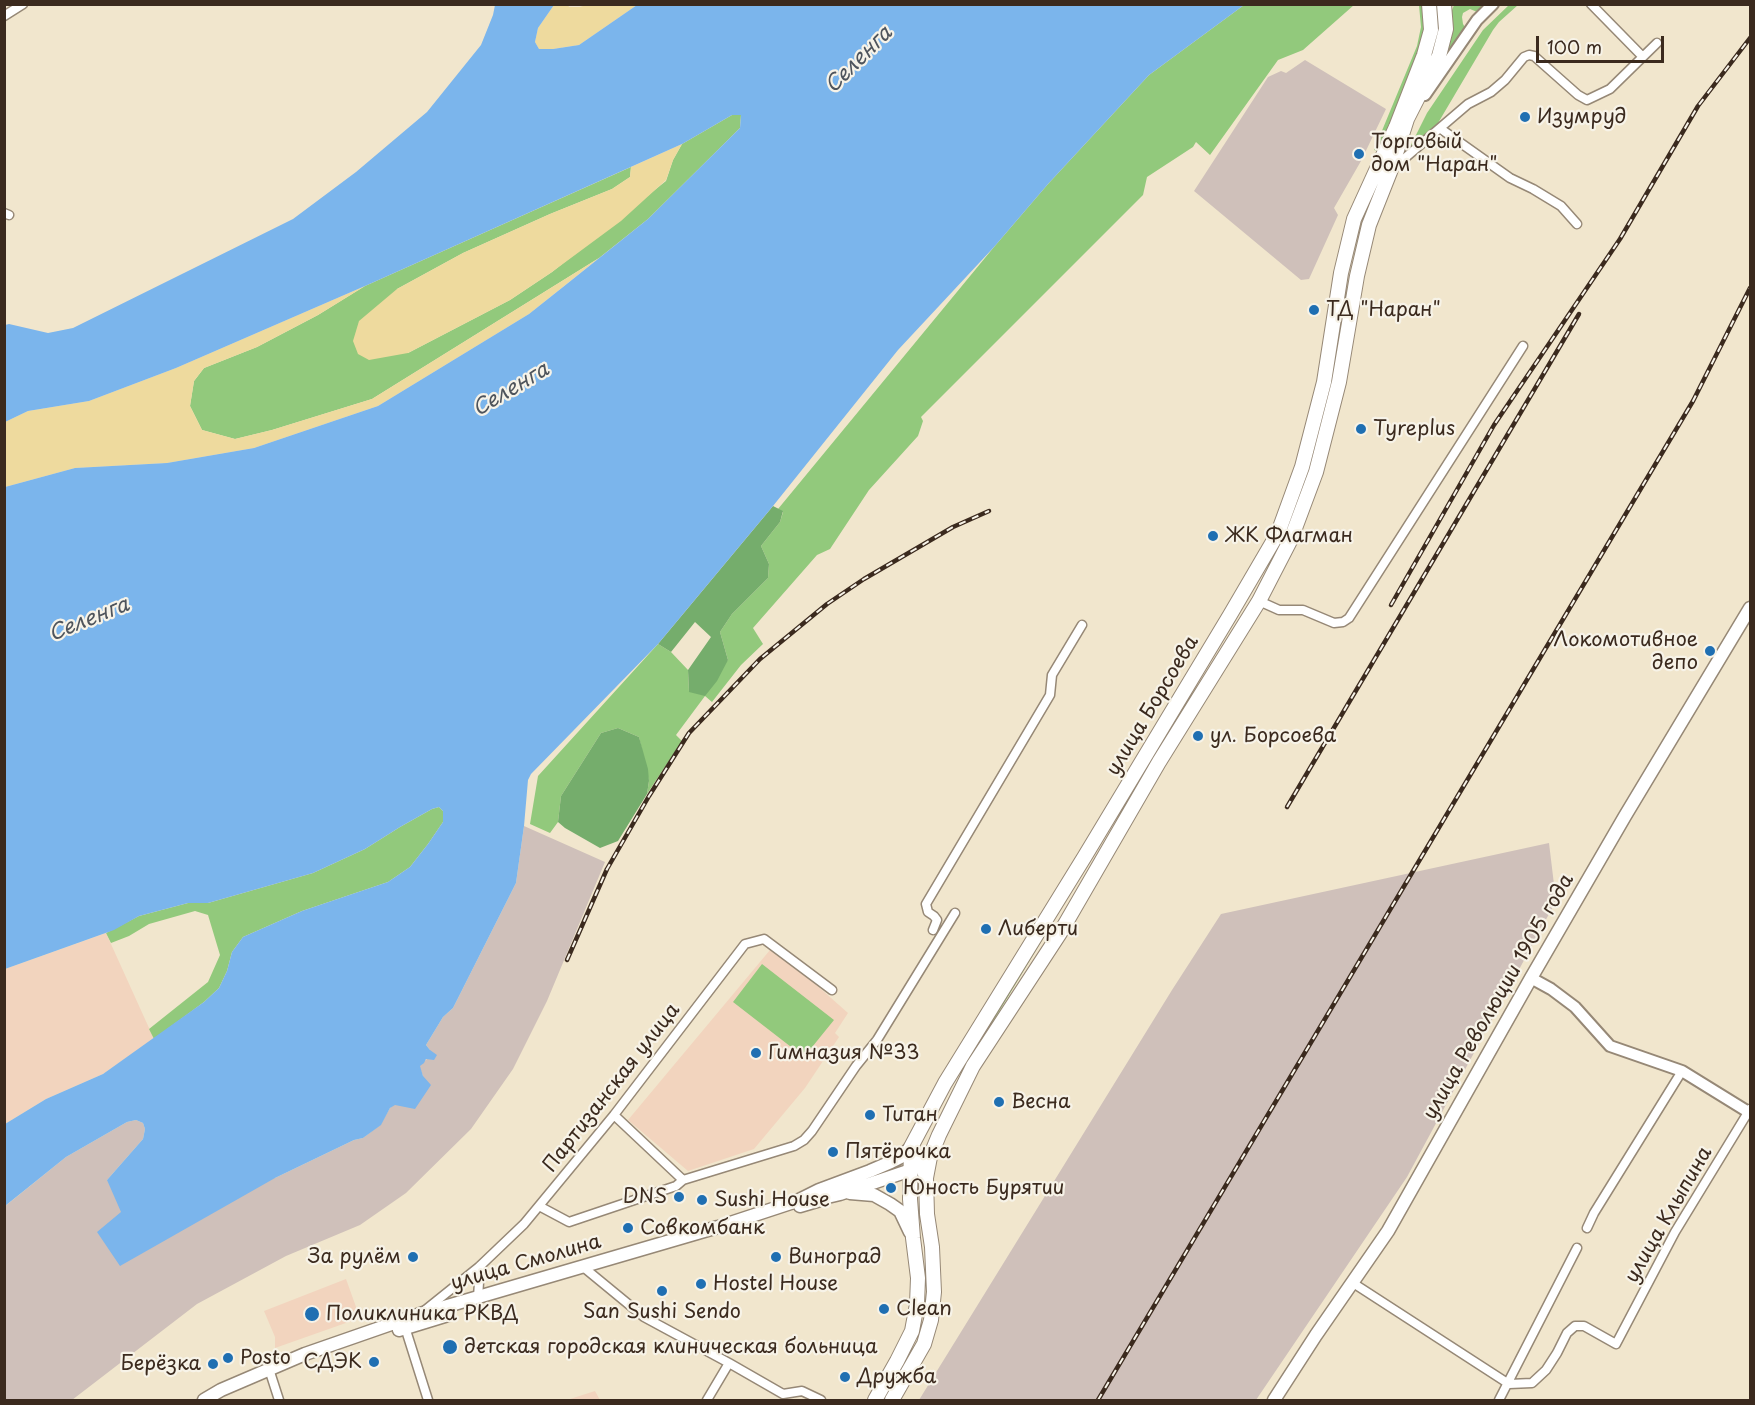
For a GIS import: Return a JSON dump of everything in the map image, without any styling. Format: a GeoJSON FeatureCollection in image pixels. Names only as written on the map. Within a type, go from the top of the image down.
{"type":"FeatureCollection","features":[{"type":"Feature","properties":{"kind":"main road","name":"улица Борсоева"},"geometry":{"type":"LineString","coordinates":[[892,1401],[924,1344],[931,1320],[934,1292],[926,1178],[930,1157],[974,1066],[1060,933],[1160,762],[1259,601],[1291,539],[1316,472],[1339,382],[1362,251],[1369,225],[1390,172],[1407,119],[1439,56],[1446,29],[1444,4]]}},
{"type":"Feature","properties":{"kind":"main road","name":"улица Борсоева"},"geometry":{"type":"LineString","coordinates":[[875,1401],[912,1331],[917,1304],[918,1278],[910,1199],[915,1166],[911,1147],[945,1083],[1278,533],[1302,467],[1324,382],[1341,273],[1354,219],[1396,127],[1424,55],[1431,30],[1432,6]]}},
{"type":"Feature","properties":{"kind":"main road"},"geometry":{"type":"LineString","coordinates":[[1244,591],[1259,601]]}},
{"type":"Feature","properties":{"kind":"main road","name":"улица Революции 1905 года"},"geometry":{"type":"LineString","coordinates":[[1274,1401],[1316,1335],[1388,1231],[1530,978],[1750,608]]}},
{"type":"Feature","properties":{"kind":"main road"},"geometry":{"type":"LineString","coordinates":[[961,1059],[974,1066]]}},
{"type":"Feature","properties":{"kind":"main road"},"geometry":{"type":"LineString","coordinates":[[926,1178],[915,1166],[939,1136]]}},
{"type":"Feature","properties":{"kind":"main road","name":"улица Смолина"},"geometry":{"type":"LineString","coordinates":[[204,1401],[221,1390],[270,1372],[305,1354],[404,1324],[420,1314],[586,1269],[797,1201],[891,1162],[901,1157],[911,1147]]}},
{"type":"Feature","properties":{"kind":"main road","name":"улица Смолина"},"geometry":{"type":"LineString","coordinates":[[797,1201],[840,1194],[915,1166]]}},
{"type":"Feature","properties":{"kind":"main road"},"geometry":{"type":"LineString","coordinates":[[840,1194],[874,1195],[890,1204],[900,1211],[913,1238]]}},
{"type":"Feature","properties":{"kind":"main road"},"geometry":{"type":"LineString","coordinates":[[404,1324],[586,1269],[676,1246],[826,1198]]}},
{"type":"Feature","properties":{"kind":"main road"},"geometry":{"type":"LineString","coordinates":[[219,1401],[270,1372]]}},
{"type":"Feature","properties":{"kind":"street"},"geometry":{"type":"LineString","coordinates":[[4,16],[23,4]]}},
{"type":"Feature","properties":{"kind":"street"},"geometry":{"type":"LineString","coordinates":[[1407,119],[1477,20],[1493,4]]}},
{"type":"Feature","properties":{"kind":"street"},"geometry":{"type":"LineString","coordinates":[[1591,4],[1642,56]]}},
{"type":"Feature","properties":{"kind":"street"},"geometry":{"type":"LineString","coordinates":[[1390,172],[1468,104],[1491,92],[1505,80],[1524,57],[1534,56],[1578,95],[1587,100],[1610,89],[1657,43]]}},
{"type":"Feature","properties":{"kind":"street"},"geometry":{"type":"LineString","coordinates":[[1441,129],[1510,178],[1561,206],[1577,224]]}},
{"type":"Feature","properties":{"kind":"street"},"geometry":{"type":"LineString","coordinates":[[1259,601],[1279,610],[1303,610],[1334,623],[1343,622],[1349,618],[1523,346]]}},
{"type":"Feature","properties":{"kind":"street"},"geometry":{"type":"LineString","coordinates":[[933,930],[937,920],[928,912],[926,904],[1044,705],[1050,694],[1052,675],[1082,625]]}},
{"type":"Feature","properties":{"kind":"street"},"geometry":{"type":"LineString","coordinates":[[539,1206],[569,1222],[676,1185],[682,1180],[794,1146],[804,1140],[877,1040],[955,913]]}},
{"type":"Feature","properties":{"kind":"street","name":"Партизанская улица"},"geometry":{"type":"LineString","coordinates":[[420,1314],[480,1266],[524,1224],[614,1115],[745,944],[765,939],[832,990]]}},
{"type":"Feature","properties":{"kind":"street"},"geometry":{"type":"LineString","coordinates":[[1530,978],[1551,989],[1575,1007],[1610,1046],[1682,1071],[1750,1111]]}},
{"type":"Feature","properties":{"kind":"street"},"geometry":{"type":"LineString","coordinates":[[1587,1228],[1682,1071]]}},
{"type":"Feature","properties":{"kind":"street","name":"улица Клыпина"},"geometry":{"type":"LineString","coordinates":[[1509,1384],[1532,1383],[1546,1370],[1567,1333],[1575,1326],[1584,1326],[1616,1344],[1675,1232],[1750,1111]]}},
{"type":"Feature","properties":{"kind":"street"},"geometry":{"type":"LineString","coordinates":[[614,1115],[682,1180]]}},
{"type":"Feature","properties":{"kind":"street"},"geometry":{"type":"LineString","coordinates":[[1499,1401],[1577,1248]]}},
{"type":"Feature","properties":{"kind":"street"},"geometry":{"type":"LineString","coordinates":[[478,1298],[480,1266]]}},
{"type":"Feature","properties":{"kind":"street"},"geometry":{"type":"LineString","coordinates":[[586,1269],[644,1317],[783,1394],[802,1391],[820,1401]]}},
{"type":"Feature","properties":{"kind":"street"},"geometry":{"type":"LineString","coordinates":[[1353,1283],[1509,1384]]}},
{"type":"Feature","properties":{"kind":"street"},"geometry":{"type":"LineString","coordinates":[[404,1324],[428,1401]]}},
{"type":"Feature","properties":{"kind":"street"},"geometry":{"type":"LineString","coordinates":[[707,1401],[729,1363]]}},
{"type":"Feature","properties":{"kind":"street"},"geometry":{"type":"LineString","coordinates":[[270,1372],[279,1401]]}},
{"type":"Feature","properties":{"kind":"shaded area"},"geometry":{"type":"Polygon","coordinates":[[[1305,60],[1386,109],[1361,161],[1334,208],[1338,215],[1309,279],[1301,280],[1194,191],[1268,77],[1281,71],[1286,73],[1305,60]]]}},
{"type":"Feature","properties":{"kind":"shaded area"},"geometry":{"type":"Polygon","coordinates":[[[524,826],[605,862],[547,1001],[513,1069],[471,1129],[406,1193],[360,1225],[286,1256],[197,1304],[72,1400],[5,1400],[4,1207],[66,1157],[127,1122],[136,1120],[143,1123],[145,1129],[143,1139],[107,1180],[275,1178],[354,1140],[363,1138],[380,1125],[390,1108],[423,1076],[419,1066],[428,1058],[430,1050],[426,1045],[443,1017],[453,1008],[516,883],[524,826]]]}},
{"type":"Feature","properties":{"kind":"shaded area"},"geometry":{"type":"Polygon","coordinates":[[[1549,843],[1556,901],[1407,1177],[1256,1400],[919,1400],[1221,914],[1549,843]]]}},
{"type":"Feature","properties":{"kind":"shaded area"},"geometry":{"type":"Polygon","coordinates":[[[106,933],[154,1039],[103,1074],[46,1099],[5,1124],[5,969],[106,933]]]}},
{"type":"Feature","properties":{"kind":"shaded area","name":"Гимназия №33"},"geometry":{"type":"Polygon","coordinates":[[[770,950],[813,982],[848,1013],[835,1033],[839,1037],[805,1088],[754,1149],[688,1171],[628,1120],[770,950]]]}},
{"type":"Feature","properties":{"kind":"shaded area","name":"Поликлиника РКВД"},"geometry":{"type":"Polygon","coordinates":[[[346,1279],[360,1318],[275,1348],[275,1337],[264,1311],[346,1279]]]}},
{"type":"Feature","properties":{"kind":"shaded area"},"geometry":{"type":"Polygon","coordinates":[[[595,1391],[600,1400],[567,1400],[595,1391]]]}},
{"type":"Feature","properties":{"kind":"green space"},"geometry":{"type":"Polygon","coordinates":[[[1244,5],[1354,5],[1303,50],[1278,60],[1210,155],[1196,142],[1193,147],[1147,177],[1143,195],[921,417],[923,421],[918,436],[869,490],[830,549],[817,555],[753,628],[763,644],[741,665],[712,702],[705,696],[676,735],[682,741],[647,794],[649,781],[639,737],[618,728],[601,733],[561,796],[558,822],[550,833],[530,824],[538,776],[658,644],[671,652],[688,670],[689,692],[728,660],[720,632],[732,614],[768,578],[769,564],[761,546],[780,522],[783,512],[778,509],[1048,184],[1149,75],[1244,5]]]}},
{"type":"Feature","properties":{"kind":"green space"},"geometry":{"type":"Polygon","coordinates":[[[1419,5],[1425,5],[1425,46],[1378,151],[1374,150],[1417,46],[1421,27],[1419,5]]]}},
{"type":"Feature","properties":{"kind":"green space"},"geometry":{"type":"Polygon","coordinates":[[[1454,5],[1493,5],[1482,14],[1470,9],[1463,13],[1463,24],[1468,32],[1444,58],[1451,13],[1454,5]]]}},
{"type":"Feature","properties":{"kind":"green space"},"geometry":{"type":"Polygon","coordinates":[[[1509,5],[1518,5],[1493,30],[1428,140],[1406,155],[1427,113],[1483,30],[1509,5]]]}},
{"type":"Feature","properties":{"kind":"green space"},"geometry":{"type":"Polygon","coordinates":[[[732,115],[741,115],[740,128],[648,219],[599,258],[372,399],[235,439],[202,430],[190,406],[194,381],[204,368],[257,347],[318,315],[365,286],[631,167],[630,177],[612,189],[463,253],[397,289],[408,353],[510,300],[552,272],[666,181],[673,160],[682,144],[732,115]]]}},
{"type":"Feature","properties":{"kind":"green space"},"geometry":{"type":"Polygon","coordinates":[[[773,506],[783,511],[780,522],[761,546],[769,564],[768,578],[732,614],[720,632],[728,660],[717,681],[705,696],[689,692],[688,670],[711,637],[695,622],[671,652],[658,644],[773,506]]]}},
{"type":"Feature","properties":{"kind":"green space"},"geometry":{"type":"Polygon","coordinates":[[[618,728],[639,737],[649,781],[647,794],[618,841],[600,848],[558,822],[561,796],[601,733],[618,728]]]}},
{"type":"Feature","properties":{"kind":"green space"},"geometry":{"type":"Polygon","coordinates":[[[1152,758],[971,1058],[969,1057],[1152,758]]]}},
{"type":"Feature","properties":{"kind":"green space"},"geometry":{"type":"Polygon","coordinates":[[[439,807],[443,811],[443,822],[410,867],[388,882],[302,911],[243,937],[232,952],[219,988],[154,1039],[149,1029],[208,982],[220,955],[208,915],[195,911],[149,924],[111,943],[106,933],[139,916],[188,903],[208,903],[313,873],[365,849],[400,827],[439,807]]]}},
{"type":"Feature","properties":{"kind":"green space"},"geometry":{"type":"Polygon","coordinates":[[[762,964],[834,1020],[804,1057],[733,1002],[762,964]]]}},
{"type":"Feature","properties":{"kind":"sand"},"geometry":{"type":"Polygon","coordinates":[[[554,5],[580,7],[637,5],[579,45],[539,49],[535,42],[538,28],[554,5]]]}},
{"type":"Feature","properties":{"kind":"sand"},"geometry":{"type":"Polygon","coordinates":[[[682,144],[666,180],[621,221],[510,300],[408,353],[369,360],[358,354],[353,341],[359,321],[397,289],[463,253],[612,189],[630,177],[631,167],[682,144]]]}},
{"type":"Feature","properties":{"kind":"sand"},"geometry":{"type":"Polygon","coordinates":[[[599,258],[529,314],[378,406],[254,448],[167,463],[75,468],[5,487],[5,422],[28,411],[89,401],[176,368],[365,286],[318,315],[257,347],[204,368],[194,381],[190,406],[202,430],[235,439],[272,430],[372,399],[599,258]]]}},
{"type":"Feature","properties":{"kind":"water","name":"Селенга"},"geometry":{"type":"Polygon","coordinates":[[[495,5],[554,5],[538,28],[535,42],[539,49],[553,49],[579,45],[637,5],[1244,5],[1149,75],[898,350],[773,506],[658,644],[531,774],[528,780],[516,883],[453,1008],[443,1017],[426,1045],[437,1055],[434,1060],[426,1059],[420,1066],[423,1076],[431,1085],[415,1109],[395,1105],[390,1108],[381,1125],[363,1138],[354,1140],[275,1178],[120,1266],[97,1232],[121,1212],[107,1180],[143,1139],[145,1129],[143,1123],[136,1120],[127,1122],[66,1157],[5,1206],[5,1124],[46,1099],[103,1074],[204,1002],[219,988],[232,952],[243,937],[302,911],[388,882],[410,867],[443,822],[443,811],[439,807],[432,809],[365,849],[313,873],[208,903],[188,903],[139,916],[114,930],[5,969],[5,487],[75,468],[167,463],[254,448],[378,406],[529,314],[648,219],[740,128],[741,115],[732,115],[682,144],[176,368],[89,401],[28,411],[5,422],[5,325],[48,333],[73,328],[293,219],[356,172],[427,112],[481,45],[495,5]]]}},
{"type":"Feature","properties":{"kind":"railway"},"geometry":{"type":"LineString","coordinates":[[1391,605],[1494,425],[1620,239],[1698,106],[1750,38]]}},
{"type":"Feature","properties":{"kind":"railway"},"geometry":{"type":"LineString","coordinates":[[1098,1400],[1693,401],[1750,288]]}},
{"type":"Feature","properties":{"kind":"railway"},"geometry":{"type":"LineString","coordinates":[[1287,807],[1579,314]]}},
{"type":"Feature","properties":{"kind":"railway"},"geometry":{"type":"LineString","coordinates":[[567,960],[607,869],[689,733],[760,659],[827,604],[864,579],[953,527],[989,511]]}},
{"type":"Feature","properties":{"kind":"place","name":"Изумруд"},"geometry":{"type":"Point","coordinates":[1525,117]}},
{"type":"Feature","properties":{"kind":"place","name":"Торговый дом \"Наран\""},"geometry":{"type":"Point","coordinates":[1359,154]}},
{"type":"Feature","properties":{"kind":"place","name":"ТД \"Наран\""},"geometry":{"type":"Point","coordinates":[1314,310]}},
{"type":"Feature","properties":{"kind":"place","name":"Tyreplus"},"geometry":{"type":"Point","coordinates":[1361,429]}},
{"type":"Feature","properties":{"kind":"place","name":"ЖК Флагман"},"geometry":{"type":"Point","coordinates":[1213,536]}},
{"type":"Feature","properties":{"kind":"place","name":"Локомотивное депо"},"geometry":{"type":"Point","coordinates":[1710,651]}},
{"type":"Feature","properties":{"kind":"place","name":"ул. Борсоева"},"geometry":{"type":"Point","coordinates":[1198,736]}},
{"type":"Feature","properties":{"kind":"place","name":"Либерти"},"geometry":{"type":"Point","coordinates":[986,929]}},
{"type":"Feature","properties":{"kind":"place","name":"Гимназия №33"},"geometry":{"type":"Point","coordinates":[756,1053]}},
{"type":"Feature","properties":{"kind":"place","name":"Весна"},"geometry":{"type":"Point","coordinates":[999,1102]}},
{"type":"Feature","properties":{"kind":"place","name":"Титан"},"geometry":{"type":"Point","coordinates":[870,1115]}},
{"type":"Feature","properties":{"kind":"place","name":"Пятёрочка"},"geometry":{"type":"Point","coordinates":[833,1152]}},
{"type":"Feature","properties":{"kind":"place","name":"Юность Бурятии"},"geometry":{"type":"Point","coordinates":[891,1188]}},
{"type":"Feature","properties":{"kind":"place","name":"DNS"},"geometry":{"type":"Point","coordinates":[679,1197]}},
{"type":"Feature","properties":{"kind":"place","name":"Sushi House"},"geometry":{"type":"Point","coordinates":[702,1200]}},
{"type":"Feature","properties":{"kind":"place","name":"Совкомбанк"},"geometry":{"type":"Point","coordinates":[628,1228]}},
{"type":"Feature","properties":{"kind":"place","name":"За рулём"},"geometry":{"type":"Point","coordinates":[413,1257]}},
{"type":"Feature","properties":{"kind":"place","name":"Виноград"},"geometry":{"type":"Point","coordinates":[776,1257]}},
{"type":"Feature","properties":{"kind":"place","name":"Hostel House"},"geometry":{"type":"Point","coordinates":[701,1284]}},
{"type":"Feature","properties":{"kind":"place","name":"San Sushi Sendo"},"geometry":{"type":"Point","coordinates":[662,1291]}},
{"type":"Feature","properties":{"kind":"place","name":"Clean"},"geometry":{"type":"Point","coordinates":[884,1309]}},
{"type":"Feature","properties":{"kind":"place","name":"Поликлиника РКВД"},"geometry":{"type":"Point","coordinates":[312,1314]}},
{"type":"Feature","properties":{"kind":"place","name":"детская городская клиническая больница"},"geometry":{"type":"Point","coordinates":[450,1347]}},
{"type":"Feature","properties":{"kind":"place","name":"Posto"},"geometry":{"type":"Point","coordinates":[228,1358]}},
{"type":"Feature","properties":{"kind":"place","name":"СДЭК"},"geometry":{"type":"Point","coordinates":[374,1362]}},
{"type":"Feature","properties":{"kind":"place","name":"Берёзка"},"geometry":{"type":"Point","coordinates":[213,1364]}},
{"type":"Feature","properties":{"kind":"place","name":"Дружба"},"geometry":{"type":"Point","coordinates":[845,1377]}}]}
